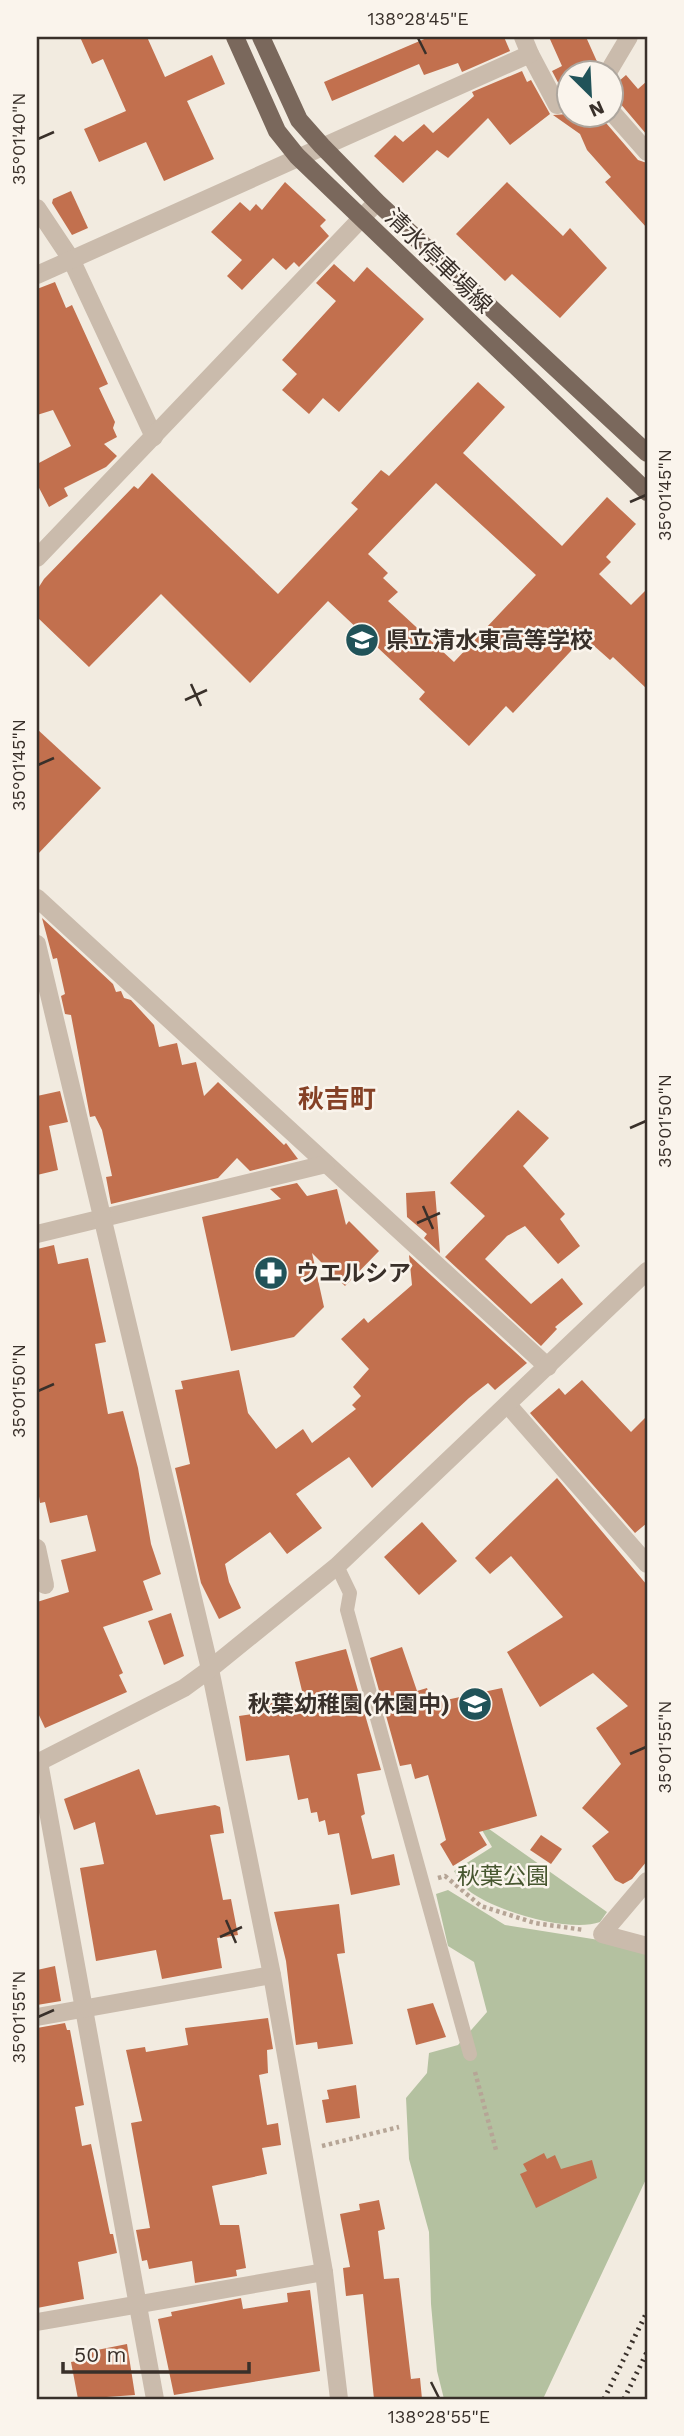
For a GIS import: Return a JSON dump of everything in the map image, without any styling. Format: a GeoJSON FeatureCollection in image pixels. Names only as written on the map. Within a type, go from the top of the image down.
{"type":"FeatureCollection","features":[{"type":"Feature","properties":{"kind":"main road","name":"清水停車場線"},"geometry":{"type":"LineString","coordinates":[[235,37],[277,131],[297,156],[647,492]]}},
{"type":"Feature","properties":{"kind":"main road","name":"清水停車場線"},"geometry":{"type":"LineString","coordinates":[[261,37],[299,120],[322,146],[377,202],[647,453]]}},
{"type":"Feature","properties":{"kind":"street"},"geometry":{"type":"LineString","coordinates":[[523,37],[554,100]]}},
{"type":"Feature","properties":{"kind":"street"},"geometry":{"type":"LineString","coordinates":[[615,60],[629,37]]}},
{"type":"Feature","properties":{"kind":"street"},"geometry":{"type":"LineString","coordinates":[[37,275],[297,156],[530,54]]}},
{"type":"Feature","properties":{"kind":"street"},"geometry":{"type":"LineString","coordinates":[[624,125],[647,152]]}},
{"type":"Feature","properties":{"kind":"street"},"geometry":{"type":"LineString","coordinates":[[37,558],[377,202]]}},
{"type":"Feature","properties":{"kind":"street"},"geometry":{"type":"LineString","coordinates":[[37,208],[71,259],[154,437]]}},
{"type":"Feature","properties":{"kind":"street"},"geometry":{"type":"LineString","coordinates":[[37,898],[548,1367]]}},
{"type":"Feature","properties":{"kind":"street"},"geometry":{"type":"LineString","coordinates":[[37,944],[210,1669],[272,1975],[300,2150],[324,2272],[339,2399]]}},
{"type":"Feature","properties":{"kind":"street"},"geometry":{"type":"LineString","coordinates":[[37,1234],[326,1164]]}},
{"type":"Feature","properties":{"kind":"street"},"geometry":{"type":"LineString","coordinates":[[155,2399],[38,1763],[184,1688],[210,1669],[337,1566],[647,1271]]}},
{"type":"Feature","properties":{"kind":"street"},"geometry":{"type":"LineString","coordinates":[[508,1405],[647,1564]]}},
{"type":"Feature","properties":{"kind":"street"},"geometry":{"type":"LineString","coordinates":[[37,1548],[45,1585]]}},
{"type":"Feature","properties":{"kind":"street"},"geometry":{"type":"LineString","coordinates":[[647,1881],[602,1934],[647,1946]]}},
{"type":"Feature","properties":{"kind":"street"},"geometry":{"type":"LineString","coordinates":[[37,2017],[272,1975]]}},
{"type":"Feature","properties":{"kind":"street"},"geometry":{"type":"LineString","coordinates":[[37,2322],[324,2272]]}},
{"type":"Feature","properties":{"kind":"lane"},"geometry":{"type":"LineString","coordinates":[[337,1566],[350,1592],[347,1610],[470,2054]]}},
{"type":"Feature","properties":{"kind":"path"},"geometry":{"type":"LineString","coordinates":[[423,1882],[445,1877],[481,1906],[535,1923],[602,1934]]}},
{"type":"Feature","properties":{"kind":"path"},"geometry":{"type":"LineString","coordinates":[[470,2054],[496,2150]]}},
{"type":"Feature","properties":{"kind":"path"},"geometry":{"type":"LineString","coordinates":[[350,2140],[399,2127]]}},
{"type":"Feature","properties":{"kind":"green space","name":"秋葉公園"},"geometry":{"type":"Polygon","coordinates":[[[482,1824],[607,1912],[600,1922],[572,1925],[536,1919],[501,1908],[468,1890],[454,1871],[492,1847],[479,1825],[482,1824]]]}},
{"type":"Feature","properties":{"kind":"green space"},"geometry":{"type":"Polygon","coordinates":[[[448,1890],[505,1925],[599,1940],[647,1954],[647,2177],[543,2399],[444,2399],[437,2371],[431,2304],[429,2232],[409,2159],[406,2098],[427,2073],[429,2053],[458,2045],[487,2012],[474,1962],[448,1946],[436,1894],[448,1890]]]}},
{"type":"Feature","properties":{"kind":"building"},"geometry":{"type":"Polygon","coordinates":[[[80,37],[147,37],[165,77],[212,55],[225,84],[187,101],[214,159],[164,181],[146,142],[99,162],[84,129],[126,111],[103,59],[92,64],[80,37]]]}},
{"type":"Feature","properties":{"kind":"building"},"geometry":{"type":"Polygon","coordinates":[[[429,37],[504,37],[510,51],[462,72],[458,63],[424,75],[419,64],[332,101],[324,82],[429,37]]]}},
{"type":"Feature","properties":{"kind":"building"},"geometry":{"type":"Polygon","coordinates":[[[549,37],[586,37],[596,60],[559,60],[549,37]]]}},
{"type":"Feature","properties":{"kind":"building"},"geometry":{"type":"Polygon","coordinates":[[[522,71],[527,82],[531,80],[550,114],[510,145],[488,118],[448,158],[437,150],[403,183],[374,156],[395,135],[403,142],[424,124],[433,133],[474,96],[472,92],[522,71]]]}},
{"type":"Feature","properties":{"kind":"building"},"geometry":{"type":"Polygon","coordinates":[[[626,75],[638,89],[647,81],[647,135],[624,108],[626,75]]]}},
{"type":"Feature","properties":{"kind":"building"},"geometry":{"type":"Polygon","coordinates":[[[574,130],[612,130],[638,160],[647,163],[647,228],[605,182],[611,177],[587,150],[580,134],[574,130]]]}},
{"type":"Feature","properties":{"kind":"building"},"geometry":{"type":"Polygon","coordinates":[[[285,182],[326,220],[320,226],[329,236],[299,267],[294,262],[286,270],[273,258],[242,290],[227,276],[242,260],[211,232],[240,202],[250,211],[256,204],[262,210],[285,182]]]}},
{"type":"Feature","properties":{"kind":"building"},"geometry":{"type":"Polygon","coordinates":[[[507,182],[563,236],[570,228],[607,268],[560,318],[512,274],[505,281],[456,234],[507,182]]]}},
{"type":"Feature","properties":{"kind":"building"},"geometry":{"type":"Polygon","coordinates":[[[71,191],[88,228],[72,235],[52,203],[53,199],[71,191]]]}},
{"type":"Feature","properties":{"kind":"building"},"geometry":{"type":"Polygon","coordinates":[[[334,264],[354,282],[367,267],[424,319],[339,412],[323,398],[309,414],[282,390],[297,374],[282,360],[336,301],[316,283],[334,264]]]}},
{"type":"Feature","properties":{"kind":"building"},"geometry":{"type":"Polygon","coordinates":[[[55,282],[66,308],[72,305],[108,384],[99,388],[115,422],[113,428],[117,437],[104,444],[117,456],[106,467],[64,488],[68,496],[49,507],[37,484],[37,464],[71,446],[53,410],[37,415],[37,289],[55,282]]]}},
{"type":"Feature","properties":{"kind":"building"},"geometry":{"type":"Polygon","coordinates":[[[478,382],[505,407],[463,453],[562,546],[607,497],[636,524],[606,557],[611,562],[599,574],[631,605],[647,589],[647,689],[613,657],[610,660],[584,637],[513,713],[506,706],[469,746],[419,699],[425,692],[328,601],[250,683],[161,594],[89,667],[37,617],[37,590],[44,579],[134,486],[138,489],[152,473],[278,594],[358,509],[351,503],[381,470],[389,476],[478,382]],[[436,483],[368,554],[388,573],[383,578],[398,592],[388,601],[454,662],[536,575],[436,483]]]}},
{"type":"Feature","properties":{"kind":"building"},"geometry":{"type":"Polygon","coordinates":[[[37,729],[101,788],[37,855],[37,729]]]}},
{"type":"Feature","properties":{"kind":"building"},"geometry":{"type":"Polygon","coordinates":[[[42,918],[113,984],[116,992],[121,991],[124,998],[131,1000],[154,1025],[159,1047],[177,1043],[182,1065],[196,1062],[204,1096],[218,1082],[284,1145],[286,1143],[298,1159],[250,1171],[237,1158],[218,1178],[111,1204],[106,1177],[112,1176],[102,1130],[95,1116],[90,1117],[71,1015],[65,1014],[61,996],[65,994],[57,958],[53,959],[42,918]]]}},
{"type":"Feature","properties":{"kind":"building"},"geometry":{"type":"Polygon","coordinates":[[[60,1091],[68,1122],[49,1126],[58,1170],[37,1175],[37,1096],[60,1091]]]}},
{"type":"Feature","properties":{"kind":"building"},"geometry":{"type":"Polygon","coordinates":[[[518,1110],[549,1138],[523,1166],[565,1214],[560,1219],[580,1246],[558,1264],[525,1226],[507,1236],[485,1259],[531,1304],[562,1278],[583,1304],[555,1327],[557,1329],[541,1346],[445,1257],[485,1216],[450,1183],[518,1110]]]}},
{"type":"Feature","properties":{"kind":"building"},"geometry":{"type":"Polygon","coordinates":[[[297,1183],[307,1196],[337,1189],[346,1225],[349,1221],[379,1251],[345,1286],[312,1253],[324,1307],[294,1337],[231,1351],[202,1217],[281,1199],[270,1189],[297,1183]]]}},
{"type":"Feature","properties":{"kind":"building"},"geometry":{"type":"Polygon","coordinates":[[[435,1191],[440,1253],[424,1238],[427,1234],[407,1217],[406,1193],[435,1191]]]}},
{"type":"Feature","properties":{"kind":"building"},"geometry":{"type":"Polygon","coordinates":[[[54,1245],[58,1264],[88,1258],[106,1342],[95,1344],[108,1414],[123,1411],[138,1468],[151,1544],[161,1574],[143,1581],[153,1610],[103,1627],[123,1673],[119,1675],[127,1692],[45,1728],[37,1711],[37,1602],[69,1592],[61,1560],[96,1551],[87,1515],[50,1523],[45,1502],[40,1503],[37,1483],[37,1249],[54,1245]]]}},
{"type":"Feature","properties":{"kind":"building"},"geometry":{"type":"Polygon","coordinates":[[[409,1255],[527,1363],[495,1390],[488,1383],[469,1398],[372,1488],[349,1457],[296,1494],[322,1528],[287,1554],[270,1532],[225,1564],[229,1582],[241,1608],[219,1619],[201,1583],[175,1468],[190,1464],[175,1390],[183,1389],[181,1381],[239,1370],[248,1413],[276,1449],[303,1429],[312,1443],[356,1409],[352,1405],[361,1396],[353,1387],[369,1369],[341,1339],[364,1318],[368,1323],[412,1285],[409,1255]]]}},
{"type":"Feature","properties":{"kind":"building"},"geometry":{"type":"Polygon","coordinates":[[[582,1380],[631,1432],[647,1416],[647,1523],[635,1533],[530,1413],[559,1388],[565,1395],[582,1380]]]}},
{"type":"Feature","properties":{"kind":"building"},"geometry":{"type":"Polygon","coordinates":[[[557,1478],[647,1585],[647,1861],[632,1879],[623,1884],[615,1880],[592,1846],[609,1832],[582,1808],[621,1764],[596,1728],[628,1706],[593,1673],[540,1707],[507,1652],[563,1617],[511,1556],[490,1574],[475,1558],[557,1478]]]}},
{"type":"Feature","properties":{"kind":"building"},"geometry":{"type":"Polygon","coordinates":[[[422,1522],[457,1561],[419,1595],[384,1557],[422,1522]]]}},
{"type":"Feature","properties":{"kind":"building"},"geometry":{"type":"Polygon","coordinates":[[[171,1613],[184,1656],[164,1665],[148,1621],[171,1613]]]}},
{"type":"Feature","properties":{"kind":"building"},"geometry":{"type":"Polygon","coordinates":[[[402,1647],[417,1691],[427,1688],[432,1703],[502,1688],[537,1816],[479,1832],[487,1845],[453,1866],[440,1844],[446,1840],[428,1775],[415,1779],[411,1764],[400,1766],[370,1658],[402,1647]]]}},
{"type":"Feature","properties":{"kind":"building"},"geometry":{"type":"Polygon","coordinates":[[[346,1649],[381,1770],[357,1774],[365,1814],[361,1816],[372,1859],[394,1854],[400,1885],[351,1895],[339,1833],[328,1835],[325,1820],[319,1822],[317,1812],[311,1813],[308,1798],[298,1800],[289,1755],[246,1761],[239,1716],[265,1712],[263,1705],[303,1695],[295,1662],[346,1649]]]}},
{"type":"Feature","properties":{"kind":"building"},"geometry":{"type":"Polygon","coordinates":[[[139,1769],[156,1815],[215,1805],[220,1807],[224,1833],[210,1835],[223,1900],[231,1899],[238,1935],[217,1938],[222,1968],[162,1979],[156,1950],[96,1961],[80,1868],[104,1864],[95,1822],[74,1830],[64,1799],[139,1769]]]}},
{"type":"Feature","properties":{"kind":"building"},"geometry":{"type":"Polygon","coordinates":[[[541,1835],[562,1849],[551,1864],[530,1850],[541,1835]]]}},
{"type":"Feature","properties":{"kind":"building"},"geometry":{"type":"Polygon","coordinates":[[[339,1904],[345,1953],[337,1954],[353,2044],[318,2049],[317,2042],[296,2045],[286,1961],[274,1912],[339,1904]]]}},
{"type":"Feature","properties":{"kind":"building"},"geometry":{"type":"Polygon","coordinates":[[[55,1966],[61,2001],[37,2005],[37,1970],[55,1966]]]}},
{"type":"Feature","properties":{"kind":"building"},"geometry":{"type":"Polygon","coordinates":[[[433,2003],[446,2037],[416,2045],[407,2009],[433,2003]]]}},
{"type":"Feature","properties":{"kind":"building"},"geometry":{"type":"Polygon","coordinates":[[[268,2018],[273,2049],[267,2050],[268,2073],[259,2075],[267,2125],[278,2123],[281,2145],[262,2148],[267,2174],[212,2186],[220,2225],[239,2225],[246,2268],[236,2270],[237,2276],[195,2283],[192,2261],[149,2269],[147,2260],[142,2261],[136,2230],[150,2228],[131,2123],[142,2121],[126,2050],[145,2047],[146,2052],[188,2045],[185,2028],[268,2018]]]}},
{"type":"Feature","properties":{"kind":"building"},"geometry":{"type":"Polygon","coordinates":[[[65,2023],[67,2030],[70,2030],[84,2105],[75,2107],[82,2146],[91,2144],[110,2234],[113,2234],[117,2253],[78,2262],[84,2299],[37,2308],[37,2028],[65,2023]]]}},
{"type":"Feature","properties":{"kind":"building"},"geometry":{"type":"Polygon","coordinates":[[[356,2085],[360,2118],[326,2123],[322,2100],[329,2099],[327,2090],[356,2085]]]}},
{"type":"Feature","properties":{"kind":"building"},"geometry":{"type":"Polygon","coordinates":[[[544,2153],[547,2159],[555,2155],[561,2169],[592,2160],[597,2178],[536,2208],[520,2174],[527,2171],[523,2164],[544,2153]]]}},
{"type":"Feature","properties":{"kind":"building"},"geometry":{"type":"Polygon","coordinates":[[[379,2200],[385,2229],[378,2231],[384,2279],[399,2278],[411,2379],[420,2378],[422,2399],[374,2399],[363,2294],[346,2296],[343,2268],[350,2267],[340,2214],[360,2210],[359,2204],[379,2200]]]}},
{"type":"Feature","properties":{"kind":"building"},"geometry":{"type":"Polygon","coordinates":[[[310,2290],[320,2371],[174,2395],[158,2319],[172,2316],[171,2312],[241,2298],[243,2309],[288,2302],[287,2293],[310,2290]]]}},
{"type":"Feature","properties":{"kind":"building"},"geometry":{"type":"Polygon","coordinates":[[[127,2344],[135,2395],[78,2399],[71,2362],[83,2360],[87,2352],[127,2344]]]}},
{"type":"Feature","properties":{"kind":"railway"},"geometry":{"type":"LineString","coordinates":[[604,2399],[647,2312]]}},
{"type":"Feature","properties":{"kind":"railway"},"geometry":{"type":"LineString","coordinates":[[624,2399],[647,2352]]}},
{"type":"Feature","properties":{"kind":"place","name":"県立清水東高等学校"},"geometry":{"type":"Point","coordinates":[362,640]}},
{"type":"Feature","properties":{"kind":"place","name":"ウエルシア"},"geometry":{"type":"Point","coordinates":[271,1273]}},
{"type":"Feature","properties":{"kind":"place","name":"秋葉幼稚園(休園中)"},"geometry":{"type":"Point","coordinates":[475,1704]}},
{"type":"Feature","properties":{"kind":"district","name":"秋吉町"},"geometry":{"type":"Point","coordinates":[337,1099]}}]}
